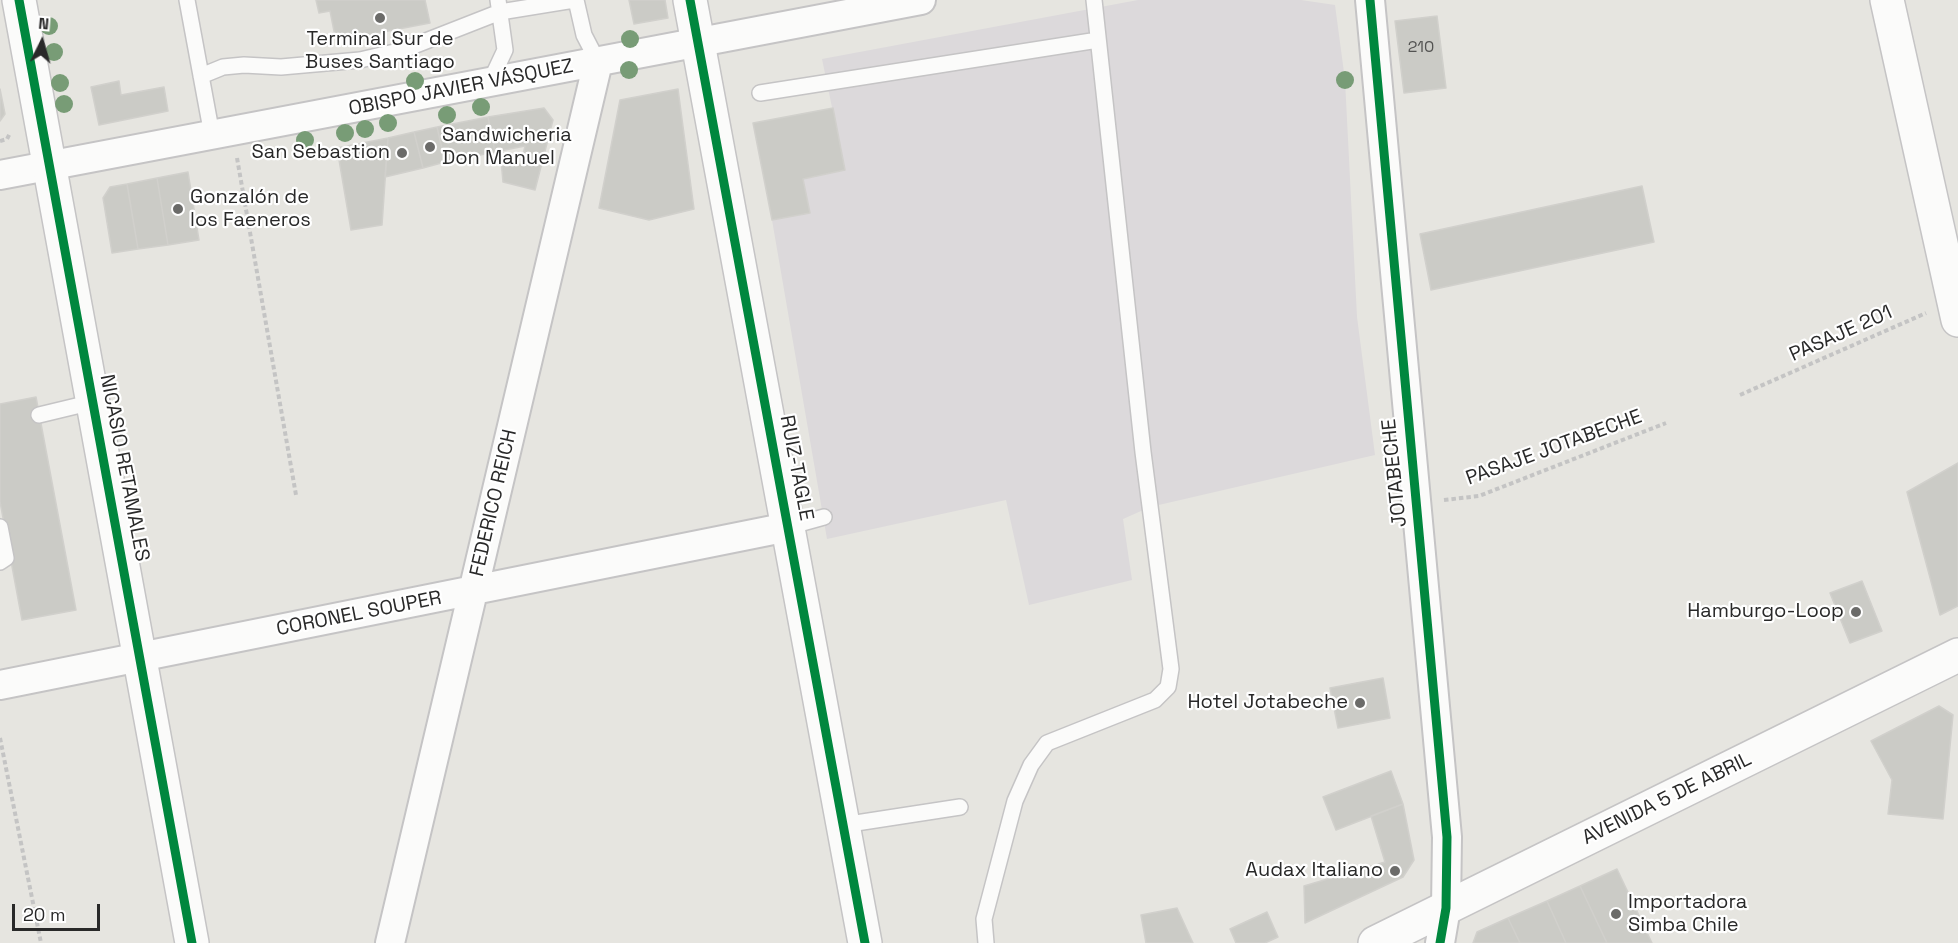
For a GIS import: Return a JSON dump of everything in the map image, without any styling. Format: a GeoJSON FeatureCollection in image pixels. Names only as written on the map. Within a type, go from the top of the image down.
{"type":"FeatureCollection","features":[{"type":"Feature","properties":{"kind":"street","name":"NICASIO RETAMALES"},"geometry":{"type":"LineString","coordinates":[[19,0],[192,943]]}},
{"type":"Feature","properties":{"kind":"street","name":"RUIZ-TAGLE"},"geometry":{"type":"LineString","coordinates":[[690,0],[865,943]]}},
{"type":"Feature","properties":{"kind":"street","name":"OBISPO JAVIER VÁSQUEZ"},"geometry":{"type":"LineString","coordinates":[[0,175],[921,0]]}},
{"type":"Feature","properties":{"kind":"street","name":"JOTABECHE"},"geometry":{"type":"LineString","coordinates":[[1370,0],[1446,817],[1448,871],[1446,908],[1440,943]]}},
{"type":"Feature","properties":{"kind":"street"},"geometry":{"type":"LineString","coordinates":[[1887,0],[1956,310]]}},
{"type":"Feature","properties":{"kind":"street","name":"FEDERICO REICH"},"geometry":{"type":"LineString","coordinates":[[390,943],[598,62]]}},
{"type":"Feature","properties":{"kind":"street","name":"CORONEL SOUPER"},"geometry":{"type":"LineString","coordinates":[[0,685],[788,527]]}},
{"type":"Feature","properties":{"kind":"street","name":"AVENIDA 5 DE ABRIL"},"geometry":{"type":"LineString","coordinates":[[1375,943],[1958,655]]}},
{"type":"Feature","properties":{"kind":"lane"},"geometry":{"type":"LineString","coordinates":[[187,0],[212,135]]}},
{"type":"Feature","properties":{"kind":"lane"},"geometry":{"type":"LineString","coordinates":[[201,76],[223,67],[244,64],[281,67],[360,60],[414,46],[499,6],[575,0],[584,35],[598,62]]}},
{"type":"Feature","properties":{"kind":"lane"},"geometry":{"type":"LineString","coordinates":[[986,943],[984,919],[1015,801],[1031,765],[1047,743],[1155,700],[1168,687],[1171,669],[1143,452],[1094,0]]}},
{"type":"Feature","properties":{"kind":"lane"},"geometry":{"type":"LineString","coordinates":[[490,82],[505,50],[499,6]]}},
{"type":"Feature","properties":{"kind":"lane"},"geometry":{"type":"LineString","coordinates":[[760,93],[1098,39]]}},
{"type":"Feature","properties":{"kind":"lane"},"geometry":{"type":"LineString","coordinates":[[39,414],[93,402]]}},
{"type":"Feature","properties":{"kind":"lane"},"geometry":{"type":"LineString","coordinates":[[788,527],[824,517]]}},
{"type":"Feature","properties":{"kind":"lane"},"geometry":{"type":"LineString","coordinates":[[0,527],[6,558],[0,562]]}},
{"type":"Feature","properties":{"kind":"lane"},"geometry":{"type":"LineString","coordinates":[[843,825],[960,807]]}},
{"type":"Feature","properties":{"kind":"path"},"geometry":{"type":"LineString","coordinates":[[0,141],[8,139]]}},
{"type":"Feature","properties":{"kind":"path"},"geometry":{"type":"LineString","coordinates":[[240,173],[296,495]]}},
{"type":"Feature","properties":{"kind":"path"},"geometry":{"type":"LineString","coordinates":[[0,738],[40,943]]}},
{"type":"Feature","properties":{"kind":"shaded area"},"geometry":{"type":"Polygon","coordinates":[[[1138,0],[1301,0],[1335,5],[1345,80],[1357,317],[1375,455],[1150,507],[1123,519],[1132,580],[1029,605],[1006,500],[827,539],[772,220],[810,213],[803,179],[845,170],[822,59],[1138,0]]]}},
{"type":"Feature","properties":{"kind":"building","name":"Terminal Sur de Buses Santiago"},"geometry":{"type":"Polygon","coordinates":[[[316,0],[425,0],[430,23],[336,41],[330,11],[319,13],[316,0]]]}},
{"type":"Feature","properties":{"kind":"building"},"geometry":{"type":"Polygon","coordinates":[[[629,0],[665,0],[668,18],[634,24],[629,0]]]}},
{"type":"Feature","properties":{"kind":"building"},"geometry":{"type":"Polygon","coordinates":[[[1437,16],[1446,88],[1404,93],[1395,21],[1437,16]]]}},
{"type":"Feature","properties":{"kind":"building"},"geometry":{"type":"Polygon","coordinates":[[[119,81],[121,95],[164,87],[168,111],[99,125],[91,87],[119,81]]]}},
{"type":"Feature","properties":{"kind":"building"},"geometry":{"type":"Polygon","coordinates":[[[0,89],[5,114],[0,121],[0,89]]]}},
{"type":"Feature","properties":{"kind":"building"},"geometry":{"type":"Polygon","coordinates":[[[678,89],[694,209],[649,220],[599,208],[620,100],[678,89]]]}},
{"type":"Feature","properties":{"kind":"building"},"geometry":{"type":"Polygon","coordinates":[[[544,108],[553,120],[535,190],[503,182],[501,160],[521,164],[525,146],[495,152],[488,117],[544,108]]]}},
{"type":"Feature","properties":{"kind":"building"},"geometry":{"type":"Polygon","coordinates":[[[833,108],[845,170],[803,179],[810,213],[772,220],[753,123],[833,108]]]}},
{"type":"Feature","properties":{"kind":"building"},"geometry":{"type":"Polygon","coordinates":[[[488,117],[495,152],[445,162],[437,127],[488,117]]]}},
{"type":"Feature","properties":{"kind":"building","name":"Sandwicheria Don Manuel"},"geometry":{"type":"Polygon","coordinates":[[[437,127],[445,162],[423,168],[414,132],[437,127]]]}},
{"type":"Feature","properties":{"kind":"building"},"geometry":{"type":"Polygon","coordinates":[[[414,132],[423,168],[385,177],[388,138],[414,132]]]}},
{"type":"Feature","properties":{"kind":"building"},"geometry":{"type":"Polygon","coordinates":[[[388,138],[382,225],[351,230],[337,148],[388,138]]]}},
{"type":"Feature","properties":{"kind":"building","name":"Gonzalón de los Faeneros"},"geometry":{"type":"Polygon","coordinates":[[[188,172],[199,240],[168,245],[157,178],[188,172]]]}},
{"type":"Feature","properties":{"kind":"building"},"geometry":{"type":"Polygon","coordinates":[[[157,178],[168,245],[138,249],[127,184],[157,178]]]}},
{"type":"Feature","properties":{"kind":"building"},"geometry":{"type":"Polygon","coordinates":[[[127,184],[138,249],[112,253],[103,198],[110,187],[127,184]]]}},
{"type":"Feature","properties":{"kind":"building"},"geometry":{"type":"Polygon","coordinates":[[[1642,186],[1654,242],[1431,290],[1420,234],[1642,186]]]}},
{"type":"Feature","properties":{"kind":"building"},"geometry":{"type":"Polygon","coordinates":[[[36,397],[76,610],[22,620],[0,502],[0,404],[36,397]]]}},
{"type":"Feature","properties":{"kind":"building"},"geometry":{"type":"Polygon","coordinates":[[[1958,463],[1958,606],[1940,615],[1907,492],[1958,463]]]}},
{"type":"Feature","properties":{"kind":"building","name":"Hamburgo-Loop"},"geometry":{"type":"Polygon","coordinates":[[[1862,581],[1882,631],[1850,643],[1830,593],[1862,581]]]}},
{"type":"Feature","properties":{"kind":"building","name":"Hotel Jotabeche"},"geometry":{"type":"Polygon","coordinates":[[[1383,678],[1390,718],[1338,728],[1330,688],[1383,678]]]}},
{"type":"Feature","properties":{"kind":"building"},"geometry":{"type":"Polygon","coordinates":[[[1939,706],[1953,715],[1943,819],[1888,814],[1892,780],[1871,741],[1939,706]]]}},
{"type":"Feature","properties":{"kind":"building"},"geometry":{"type":"Polygon","coordinates":[[[1391,771],[1403,804],[1336,830],[1323,797],[1391,771]]]}},
{"type":"Feature","properties":{"kind":"building"},"geometry":{"type":"Polygon","coordinates":[[[1403,804],[1414,860],[1403,877],[1305,923],[1304,886],[1385,862],[1371,816],[1403,804]]]}},
{"type":"Feature","properties":{"kind":"building","name":"Importadora Simba Chile"},"geometry":{"type":"Polygon","coordinates":[[[1617,869],[1652,943],[1607,943],[1580,886],[1617,869]]]}},
{"type":"Feature","properties":{"kind":"building"},"geometry":{"type":"Polygon","coordinates":[[[1580,886],[1607,943],[1566,943],[1547,901],[1580,886]]]}},
{"type":"Feature","properties":{"kind":"building"},"geometry":{"type":"Polygon","coordinates":[[[1547,901],[1566,943],[1520,943],[1508,918],[1547,901]]]}},
{"type":"Feature","properties":{"kind":"building"},"geometry":{"type":"Polygon","coordinates":[[[1177,908],[1193,943],[1146,943],[1141,915],[1177,908]]]}},
{"type":"Feature","properties":{"kind":"building"},"geometry":{"type":"Polygon","coordinates":[[[1267,912],[1278,937],[1265,943],[1236,943],[1230,929],[1267,912]]]}},
{"type":"Feature","properties":{"kind":"building"},"geometry":{"type":"Polygon","coordinates":[[[1508,918],[1520,943],[1473,943],[1477,932],[1508,918]]]}},
{"type":"Feature","properties":{"kind":"cycle path"},"geometry":{"type":"LineString","coordinates":[[19,0],[192,943]]}},
{"type":"Feature","properties":{"kind":"cycle path"},"geometry":{"type":"LineString","coordinates":[[690,0],[865,943]]}},
{"type":"Feature","properties":{"kind":"cycle path"},"geometry":{"type":"LineString","coordinates":[[1370,0],[1447,837],[1446,908],[1440,943]]}},
{"type":"Feature","properties":{"kind":"place","name":"Terminal Sur de Buses Santiago"},"geometry":{"type":"Point","coordinates":[380,18]}},
{"type":"Feature","properties":{"kind":"place","name":"Sandwicheria Don Manuel"},"geometry":{"type":"Point","coordinates":[430,147]}},
{"type":"Feature","properties":{"kind":"place","name":"San Sebastion"},"geometry":{"type":"Point","coordinates":[402,153]}},
{"type":"Feature","properties":{"kind":"place","name":"Gonzalón de los Faeneros"},"geometry":{"type":"Point","coordinates":[178,209]}},
{"type":"Feature","properties":{"kind":"place","name":"Hamburgo-Loop"},"geometry":{"type":"Point","coordinates":[1856,612]}},
{"type":"Feature","properties":{"kind":"place","name":"Hotel Jotabeche"},"geometry":{"type":"Point","coordinates":[1360,703]}},
{"type":"Feature","properties":{"kind":"place","name":"Audax Italiano"},"geometry":{"type":"Point","coordinates":[1395,871]}},
{"type":"Feature","properties":{"kind":"place","name":"Importadora Simba Chile"},"geometry":{"type":"Point","coordinates":[1616,914]}}]}
